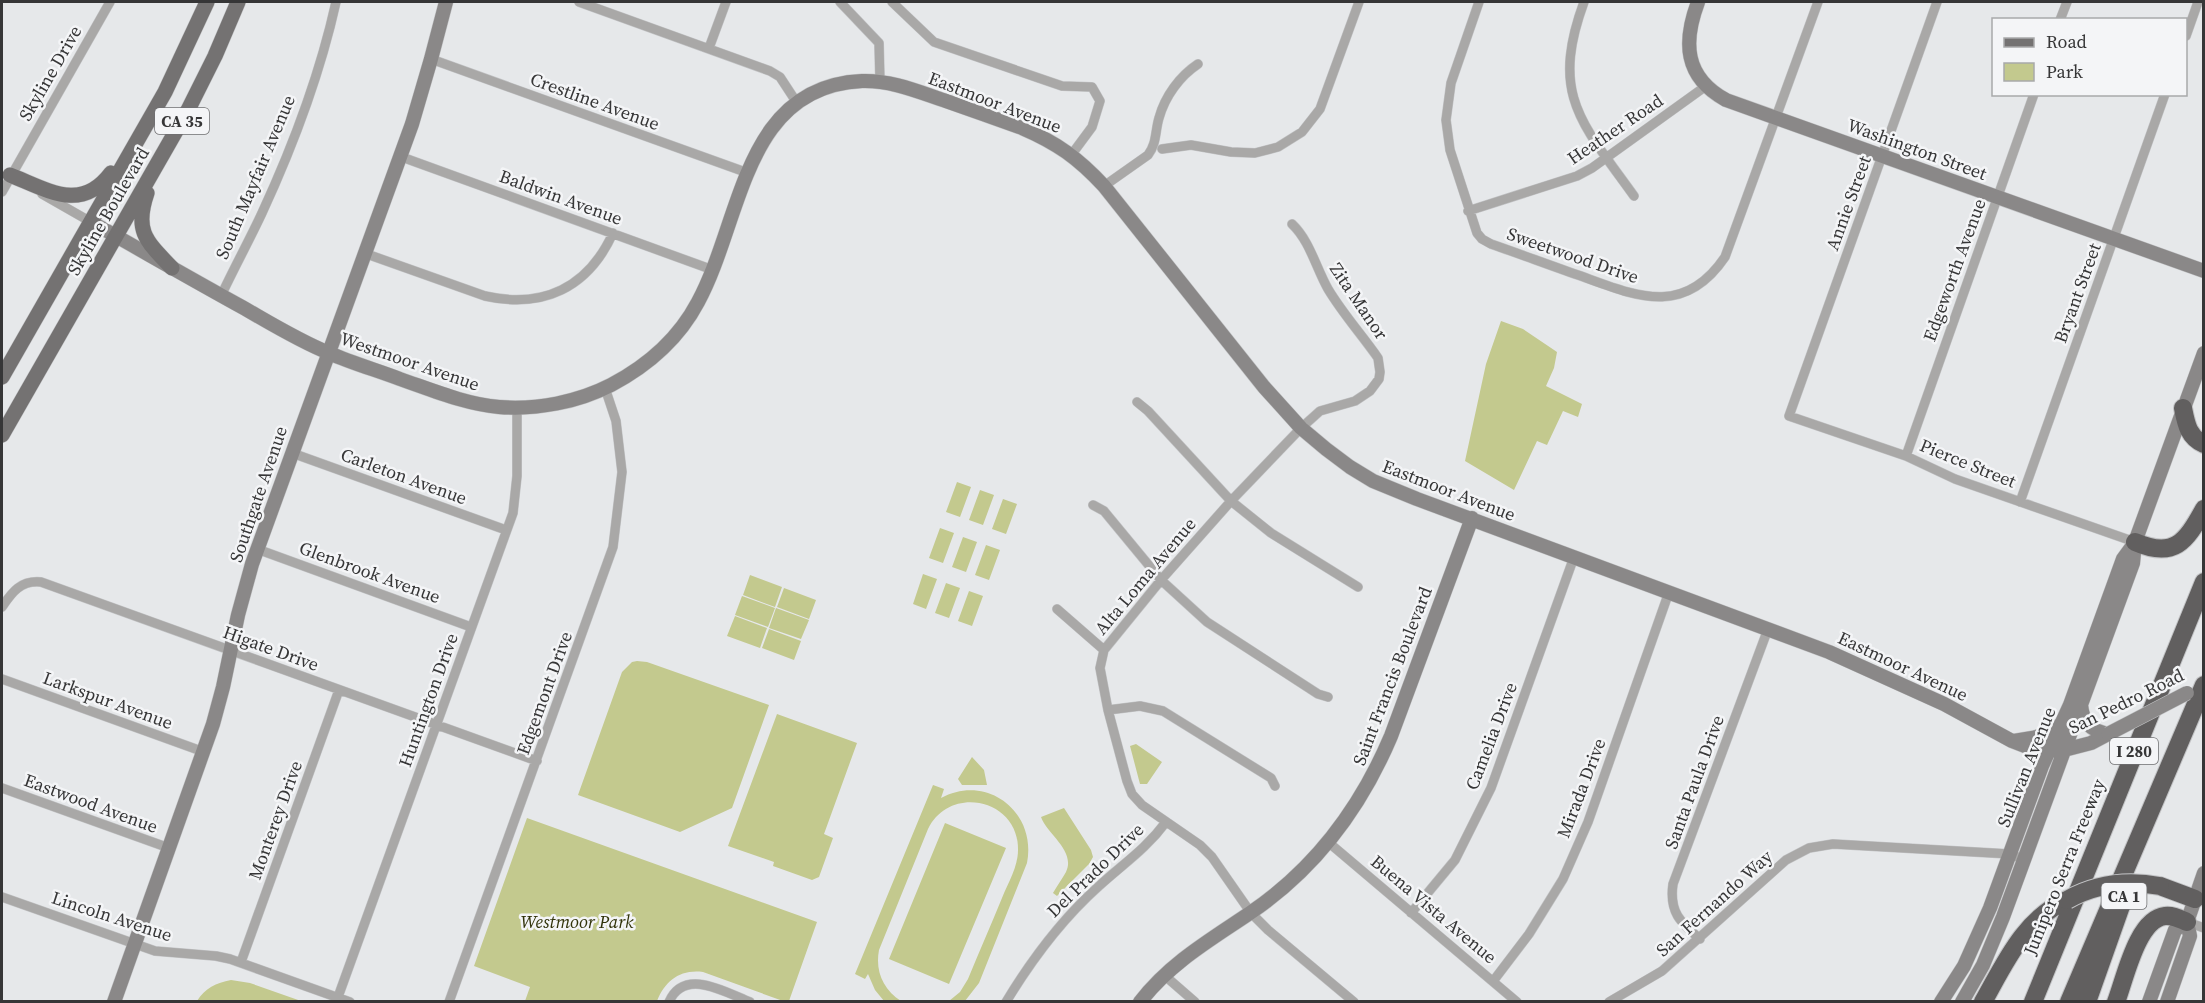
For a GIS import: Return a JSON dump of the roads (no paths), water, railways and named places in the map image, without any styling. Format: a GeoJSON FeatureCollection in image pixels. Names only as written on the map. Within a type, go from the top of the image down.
{"type":"FeatureCollection","features":[{"type":"Feature","properties":{"kind":"highway"},"geometry":{"type":"LineString","coordinates":[[2183,408],[2189,432],[2195,440],[2204,444]]}},
{"type":"Feature","properties":{"kind":"highway"},"geometry":{"type":"LineString","coordinates":[[2135,542],[2155,550],[2177,545],[2190,533],[2204,509]]}},
{"type":"Feature","properties":{"kind":"highway","name":"Junipero Serra Freeway"},"geometry":{"type":"LineString","coordinates":[[2033,1002],[2204,582]]}},
{"type":"Feature","properties":{"kind":"highway","name":"I 280"},"geometry":{"type":"LineString","coordinates":[[2069,1002],[2204,685]]}},
{"type":"Feature","properties":{"kind":"highway","name":"CA 1"},"geometry":{"type":"LineString","coordinates":[[2087,1002],[2105,955],[2154,804]]}},
{"type":"Feature","properties":{"kind":"highway"},"geometry":{"type":"LineString","coordinates":[[1983,1002],[2025,932],[2046,911],[2089,889],[2110,884],[2134,883],[2160,886],[2199,901]]}},
{"type":"Feature","properties":{"kind":"highway"},"geometry":{"type":"LineString","coordinates":[[1998,1002],[2025,942],[2042,922],[2067,900]]}},
{"type":"Feature","properties":{"kind":"highway"},"geometry":{"type":"LineString","coordinates":[[2116,1002],[2139,941],[2148,925],[2157,918],[2168,915],[2195,925]]}},
{"type":"Feature","properties":{"kind":"main road","name":"Skyline Boulevard"},"geometry":{"type":"LineString","coordinates":[[2,377],[174,74],[207,2]]}},
{"type":"Feature","properties":{"kind":"main road","name":"Skyline Boulevard"},"geometry":{"type":"LineString","coordinates":[[2,435],[207,74],[238,2]]}},
{"type":"Feature","properties":{"kind":"main road"},"geometry":{"type":"LineString","coordinates":[[6,172],[64,195],[89,194],[104,182],[139,138]]}},
{"type":"Feature","properties":{"kind":"main road"},"geometry":{"type":"LineString","coordinates":[[158,162],[142,207],[141,226],[147,242],[172,268]]}},
{"type":"Feature","properties":{"kind":"street","name":"Skyline Drive"},"geometry":{"type":"LineString","coordinates":[[2,192],[6,172],[110,2]]}},
{"type":"Feature","properties":{"kind":"street","name":"South Mayfair Avenue"},"geometry":{"type":"LineString","coordinates":[[221,296],[262,213],[288,152],[312,85],[336,2]]}},
{"type":"Feature","properties":{"kind":"street","name":"Southgate Avenue"},"geometry":{"type":"LineString","coordinates":[[114,1002],[219,705],[242,596],[257,549],[411,124],[446,2]]}},
{"type":"Feature","properties":{"kind":"street"},"geometry":{"type":"LineString","coordinates":[[579,2],[776,74],[797,103]]}},
{"type":"Feature","properties":{"kind":"street"},"geometry":{"type":"LineString","coordinates":[[709,48],[726,2]]}},
{"type":"Feature","properties":{"kind":"street"},"geometry":{"type":"LineString","coordinates":[[840,2],[879,42],[880,82]]}},
{"type":"Feature","properties":{"kind":"street"},"geometry":{"type":"LineString","coordinates":[[892,2],[934,42],[1062,86],[1092,87],[1100,101],[1092,127],[1072,154]]}},
{"type":"Feature","properties":{"kind":"street"},"geometry":{"type":"LineString","coordinates":[[1104,186],[1157,149],[1191,145],[1238,153],[1255,153],[1278,147],[1302,132],[1320,110],[1359,2]]}},
{"type":"Feature","properties":{"kind":"street","name":"Sweetwood Drive"},"geometry":{"type":"LineString","coordinates":[[1479,2],[1451,83],[1447,107],[1450,150],[1468,211],[1477,232],[1482,240],[1491,244],[1635,295],[1654,298],[1680,294],[1710,276],[1725,257],[1818,2]]}},
{"type":"Feature","properties":{"kind":"street"},"geometry":{"type":"LineString","coordinates":[[1584,2],[1571,44],[1569,67],[1571,90],[1581,119],[1634,196]]}},
{"type":"Feature","properties":{"kind":"street"},"geometry":{"type":"LineString","coordinates":[[1698,2],[1689,28],[1689,48],[1694,69],[1706,86]]}},
{"type":"Feature","properties":{"kind":"street","name":"Annie Street"},"geometry":{"type":"LineString","coordinates":[[1789,416],[1937,2]]}},
{"type":"Feature","properties":{"kind":"street"},"geometry":{"type":"LineString","coordinates":[[2061,18],[2067,2]]}},
{"type":"Feature","properties":{"kind":"street"},"geometry":{"type":"LineString","coordinates":[[2187,33],[2198,2]]}},
{"type":"Feature","properties":{"kind":"street","name":"Crestline Avenue"},"geometry":{"type":"LineString","coordinates":[[431,59],[748,173]]}},
{"type":"Feature","properties":{"kind":"street"},"geometry":{"type":"LineString","coordinates":[[1157,149],[1158,118],[1166,99],[1185,74],[1198,64]]}},
{"type":"Feature","properties":{"kind":"street","name":"Eastmoor Avenue"},"geometry":{"type":"LineString","coordinates":[[797,103],[835,85],[865,81],[880,82],[909,88],[1041,136],[1072,154],[1104,186],[1264,387],[1301,428],[1326,449],[1373,480],[1409,496],[1829,652],[1944,704],[2012,741],[2038,751],[2064,750]]}},
{"type":"Feature","properties":{"kind":"street","name":"Heather Road"},"geometry":{"type":"LineString","coordinates":[[1468,211],[1563,182],[1584,172],[1706,86]]}},
{"type":"Feature","properties":{"kind":"street","name":"Washington Street"},"geometry":{"type":"LineString","coordinates":[[1706,86],[1730,101],[2204,271]]}},
{"type":"Feature","properties":{"kind":"street","name":"Edgeworth Avenue"},"geometry":{"type":"LineString","coordinates":[[1906,456],[2033,96]]}},
{"type":"Feature","properties":{"kind":"street","name":"Bryant Street"},"geometry":{"type":"LineString","coordinates":[[2020,502],[2164,96]]}},
{"type":"Feature","properties":{"kind":"street","name":"Westmoor Avenue"},"geometry":{"type":"LineString","coordinates":[[6,172],[221,296],[328,353],[463,401],[517,408],[561,403],[605,388],[642,366],[671,340],[696,306],[713,270],[754,157],[766,134],[797,103]]}},
{"type":"Feature","properties":{"kind":"street","name":"Baldwin Avenue"},"geometry":{"type":"LineString","coordinates":[[399,156],[713,270]]}},
{"type":"Feature","properties":{"kind":"street","name":"Zita Manor"},"geometry":{"type":"LineString","coordinates":[[1292,224],[1302,234],[1341,310],[1373,352],[1380,365],[1379,379],[1371,391],[1354,401],[1320,411],[1301,428]]}},
{"type":"Feature","properties":{"kind":"street"},"geometry":{"type":"LineString","coordinates":[[364,253],[485,296],[525,301],[553,294],[576,282],[600,259],[613,233]]}},
{"type":"Feature","properties":{"kind":"street","name":"Sullivan Avenue"},"geometry":{"type":"LineString","coordinates":[[1962,1002],[1988,956],[2025,860],[2133,562],[2135,542],[2204,353]]}},
{"type":"Feature","properties":{"kind":"street","name":"Edgemont Drive"},"geometry":{"type":"LineString","coordinates":[[449,1002],[613,547],[622,472],[616,421],[605,388]]}},
{"type":"Feature","properties":{"kind":"street"},"geometry":{"type":"LineString","coordinates":[[1137,402],[1231,501],[1271,533],[1358,587]]}},
{"type":"Feature","properties":{"kind":"street","name":"Huntington Drive"},"geometry":{"type":"LineString","coordinates":[[338,997],[513,513],[516,494],[517,408]]}},
{"type":"Feature","properties":{"kind":"street","name":"Pierce Street"},"geometry":{"type":"LineString","coordinates":[[1789,416],[1906,456],[1955,478],[2135,542]]}},
{"type":"Feature","properties":{"kind":"street","name":"Alta Loma Avenue"},"geometry":{"type":"LineString","coordinates":[[1301,428],[1231,501],[1161,580],[1104,650],[1100,668],[1126,781],[1132,794],[1142,805],[1200,845],[1212,857],[1251,913],[1353,1002]]}},
{"type":"Feature","properties":{"kind":"street","name":"Carleton Avenue"},"geometry":{"type":"LineString","coordinates":[[292,453],[506,530]]}},
{"type":"Feature","properties":{"kind":"street"},"geometry":{"type":"LineString","coordinates":[[1093,505],[1104,511],[1161,580],[1207,622],[1318,694],[1328,697]]}},
{"type":"Feature","properties":{"kind":"street","name":"Saint Francis Boulevard"},"geometry":{"type":"LineString","coordinates":[[1140,1002],[1164,975],[1208,939],[1251,913],[1291,881],[1328,842],[1356,804],[1381,760],[1472,518]]}},
{"type":"Feature","properties":{"kind":"street","name":"Sullivan Avenue"},"geometry":{"type":"LineString","coordinates":[[1941,1002],[1967,960],[1990,909],[2123,559],[2135,542]]}},
{"type":"Feature","properties":{"kind":"street","name":"Glenbrook Avenue"},"geometry":{"type":"LineString","coordinates":[[257,549],[471,627]]}},
{"type":"Feature","properties":{"kind":"street","name":"Camelia Drive"},"geometry":{"type":"LineString","coordinates":[[1411,913],[1455,860],[1491,788],[1574,557]]}},
{"type":"Feature","properties":{"kind":"street","name":"Higate Drive"},"geometry":{"type":"LineString","coordinates":[[2,607],[13,591],[21,585],[28,582],[41,582],[537,761]]}},
{"type":"Feature","properties":{"kind":"street","name":"Mirada Drive"},"geometry":{"type":"LineString","coordinates":[[1494,980],[1529,934],[1563,879],[1588,822],[1669,592]]}},
{"type":"Feature","properties":{"kind":"street"},"geometry":{"type":"LineString","coordinates":[[1057,609],[1104,650]]}},
{"type":"Feature","properties":{"kind":"street","name":"Santa Paula Drive"},"geometry":{"type":"LineString","coordinates":[[1700,939],[1682,923],[1674,909],[1671,898],[1673,884],[1768,629]]}},
{"type":"Feature","properties":{"kind":"street","name":"Larkspur Avenue"},"geometry":{"type":"LineString","coordinates":[[2,679],[204,752]]}},
{"type":"Feature","properties":{"kind":"street","name":"San Pedro Road"},"geometry":{"type":"LineString","coordinates":[[2064,750],[2204,685]]}},
{"type":"Feature","properties":{"kind":"street","name":"Monterey Drive"},"geometry":{"type":"LineString","coordinates":[[241,962],[339,690]]}},
{"type":"Feature","properties":{"kind":"street"},"geometry":{"type":"LineString","coordinates":[[2081,705],[2085,723],[2098,736]]}},
{"type":"Feature","properties":{"kind":"street"},"geometry":{"type":"LineString","coordinates":[[1108,710],[1140,706],[1163,711],[1271,778],[1275,786]]}},
{"type":"Feature","properties":{"kind":"street"},"geometry":{"type":"LineString","coordinates":[[2012,741],[2037,737],[2062,724]]}},
{"type":"Feature","properties":{"kind":"street","name":"Eastwood Avenue"},"geometry":{"type":"LineString","coordinates":[[2,788],[169,848]]}},
{"type":"Feature","properties":{"kind":"street","name":"Del Prado Drive"},"geometry":{"type":"LineString","coordinates":[[1006,1002],[1050,938],[1099,886],[1143,850],[1166,822]]}},
{"type":"Feature","properties":{"kind":"street","name":"Buena Vista Avenue"},"geometry":{"type":"LineString","coordinates":[[1328,842],[1494,980],[1517,1002]]}},
{"type":"Feature","properties":{"kind":"street","name":"San Fernando Way"},"geometry":{"type":"LineString","coordinates":[[1609,1002],[1662,972],[1786,860],[1809,848],[1833,843],[2010,854],[2025,860]]}},
{"type":"Feature","properties":{"kind":"street"},"geometry":{"type":"LineString","coordinates":[[2167,1002],[2195,925],[2204,873]]}},
{"type":"Feature","properties":{"kind":"street","name":"Lincoln Avenue"},"geometry":{"type":"LineString","coordinates":[[2,897],[135,945],[169,953],[216,956],[241,962],[350,1002]]}},
{"type":"Feature","properties":{"kind":"street"},"geometry":{"type":"LineString","coordinates":[[2149,1002],[2175,930],[2195,925]]}},
{"type":"Feature","properties":{"kind":"street"},"geometry":{"type":"LineString","coordinates":[[1164,975],[1195,1002]]}},
{"type":"Feature","properties":{"kind":"street"},"geometry":{"type":"LineString","coordinates":[[669,1002],[679,988],[694,983],[750,1002]]}},
{"type":"Feature","properties":{"kind":"park label","name":"Westmoor Park"},"geometry":{"type":"Point","coordinates":[577,921]}}]}
